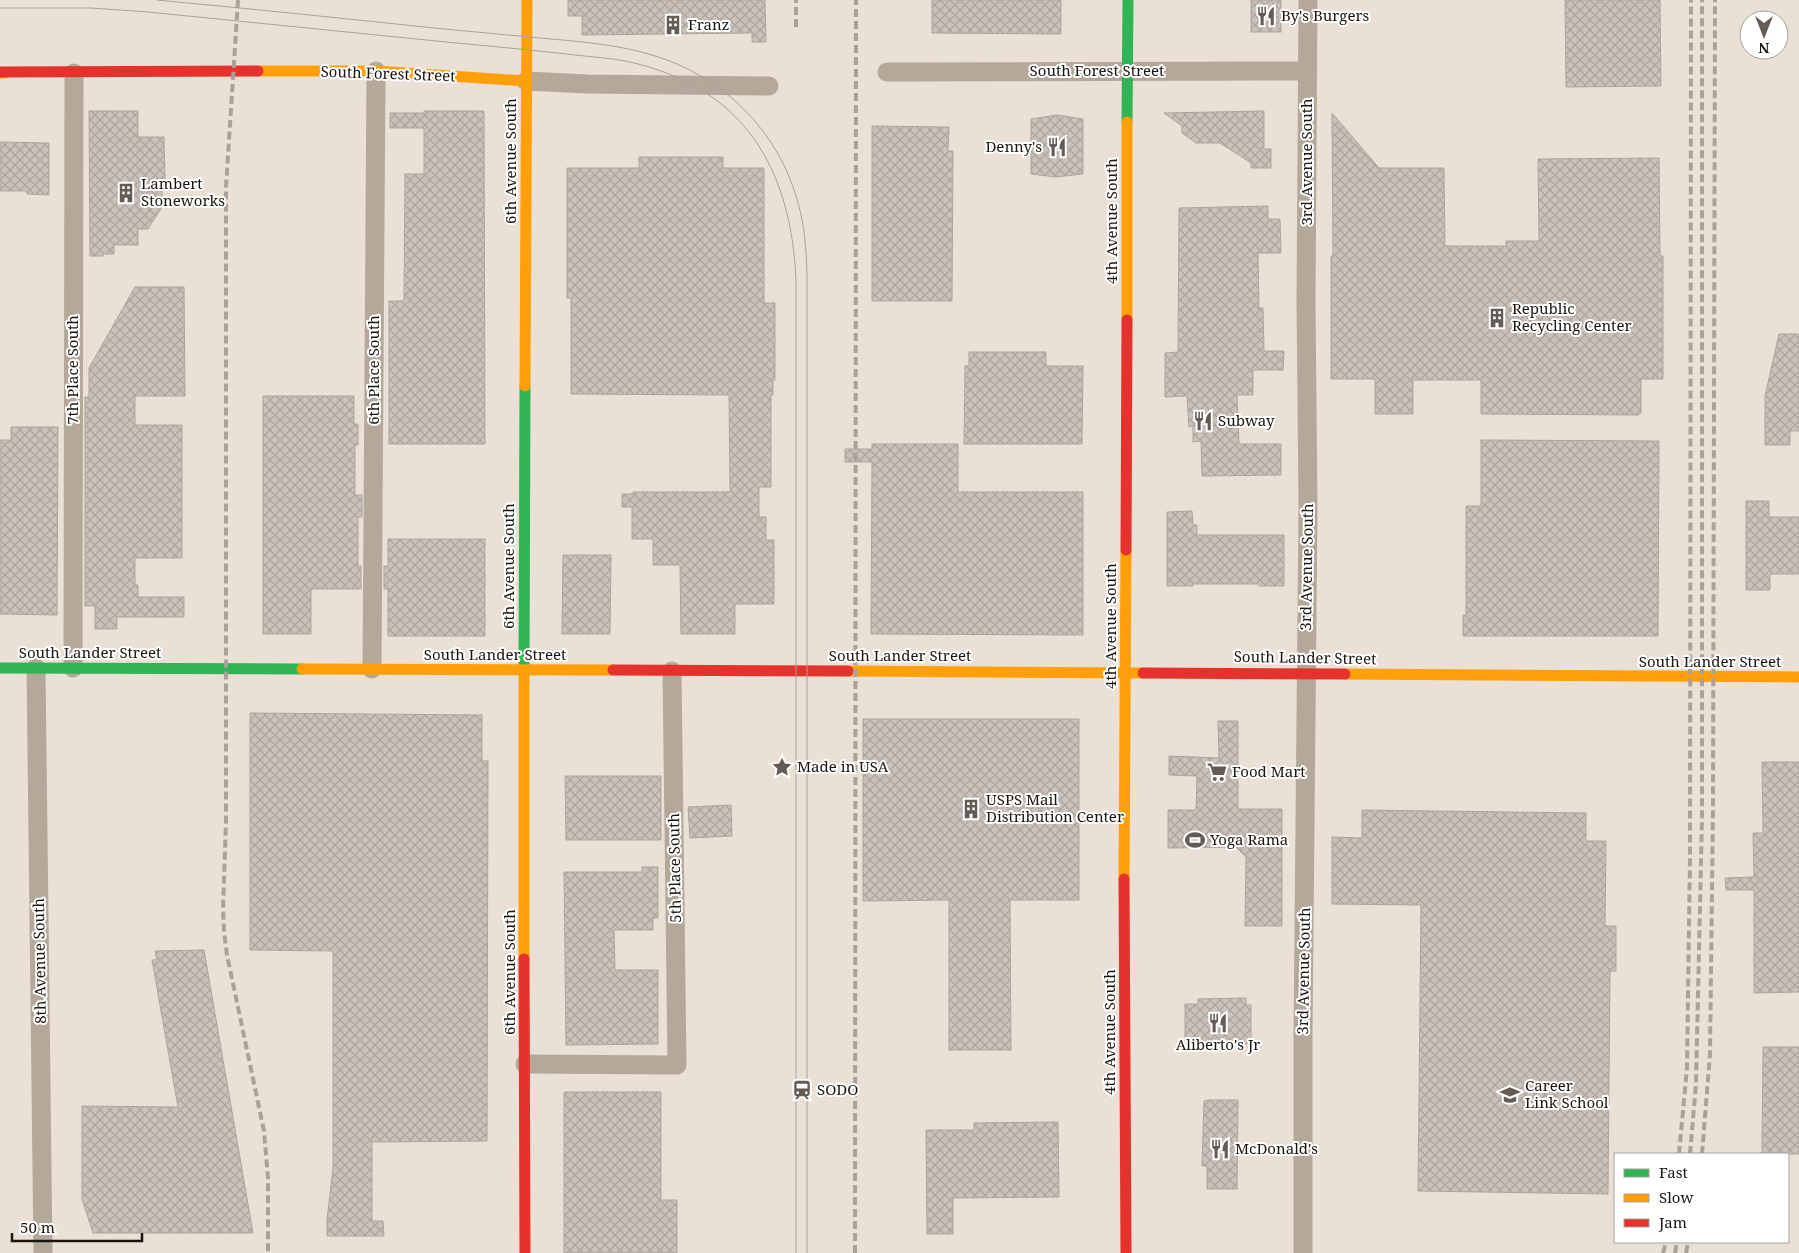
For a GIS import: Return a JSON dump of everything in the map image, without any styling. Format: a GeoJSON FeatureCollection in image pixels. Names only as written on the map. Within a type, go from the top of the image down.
{"type":"FeatureCollection","features":[{"type":"Feature","properties":{"kind":"main road","name":"6th Avenue South"},"geometry":{"type":"LineString","coordinates":[[525,1253],[524,670],[527,0]]}},
{"type":"Feature","properties":{"kind":"main road","name":"4th Avenue South"},"geometry":{"type":"LineString","coordinates":[[1126,1253],[1124,965],[1128,0]]}},
{"type":"Feature","properties":{"kind":"main road","name":"South Forest Street"},"geometry":{"type":"LineString","coordinates":[[1,73],[376,71],[526,81]]}},
{"type":"Feature","properties":{"kind":"main road","name":"South Lander Street"},"geometry":{"type":"LineString","coordinates":[[0,668],[1126,672],[1799,677]]}},
{"type":"Feature","properties":{"kind":"street","name":"3rd Avenue South"},"geometry":{"type":"LineString","coordinates":[[1303,1253],[1308,507],[1306,301],[1308,0]]}},
{"type":"Feature","properties":{"kind":"street","name":"6th Place South"},"geometry":{"type":"LineString","coordinates":[[372,670],[376,71]]}},
{"type":"Feature","properties":{"kind":"street","name":"South Forest Street"},"geometry":{"type":"LineString","coordinates":[[887,72],[1307,72]]}},
{"type":"Feature","properties":{"kind":"street","name":"7th Place South"},"geometry":{"type":"LineString","coordinates":[[72,668],[74,73]]}},
{"type":"Feature","properties":{"kind":"street","name":"South Forest Street"},"geometry":{"type":"LineString","coordinates":[[526,81],[587,84],[769,86]]}},
{"type":"Feature","properties":{"kind":"street","name":"8th Avenue South"},"geometry":{"type":"LineString","coordinates":[[36,668],[43,1253]]}},
{"type":"Feature","properties":{"kind":"street","name":"5th Place South"},"geometry":{"type":"LineString","coordinates":[[525,1064],[677,1065],[672,671]]}},
{"type":"Feature","properties":{"kind":"building","name":"Franz"},"geometry":{"type":"Polygon","coordinates":[[[568,0],[765,0],[766,42],[752,42],[752,33],[582,35],[582,16],[568,16],[568,0]]]}},
{"type":"Feature","properties":{"kind":"building"},"geometry":{"type":"Polygon","coordinates":[[[932,0],[1061,0],[1061,34],[932,33],[932,0]]]}},
{"type":"Feature","properties":{"kind":"building","name":"By's Burgers"},"geometry":{"type":"Polygon","coordinates":[[[1251,0],[1281,0],[1281,32],[1251,32],[1251,0]]]}},
{"type":"Feature","properties":{"kind":"building"},"geometry":{"type":"Polygon","coordinates":[[[1565,0],[1660,0],[1661,86],[1566,87],[1565,0]]]}},
{"type":"Feature","properties":{"kind":"building","name":"Lambert Stoneworks"},"geometry":{"type":"Polygon","coordinates":[[[89,111],[138,111],[138,137],[164,137],[165,179],[162,179],[162,207],[148,229],[138,229],[138,245],[114,245],[114,254],[103,254],[103,256],[90,256],[89,111]]]}},
{"type":"Feature","properties":{"kind":"building"},"geometry":{"type":"Polygon","coordinates":[[[424,111],[484,111],[485,444],[389,444],[389,301],[404,301],[405,174],[424,174],[424,128],[390,128],[390,113],[424,113],[424,111]]]}},
{"type":"Feature","properties":{"kind":"building"},"geometry":{"type":"Polygon","coordinates":[[[1264,111],[1264,149],[1271,149],[1271,168],[1251,168],[1251,163],[1220,143],[1196,143],[1182,133],[1182,126],[1164,113],[1264,111]]]}},
{"type":"Feature","properties":{"kind":"building"},"geometry":{"type":"Polygon","coordinates":[[[1332,113],[1379,168],[1444,168],[1445,246],[1506,246],[1506,241],[1539,241],[1538,159],[1659,158],[1660,256],[1663,256],[1663,379],[1641,379],[1641,413],[1639,415],[1481,414],[1481,380],[1413,380],[1413,414],[1375,414],[1375,379],[1331,379],[1331,256],[1333,256],[1332,113]]]}},
{"type":"Feature","properties":{"kind":"building","name":"Denny's"},"geometry":{"type":"Polygon","coordinates":[[[1057,115],[1083,119],[1083,174],[1056,177],[1031,174],[1031,119],[1057,115]]]}},
{"type":"Feature","properties":{"kind":"building"},"geometry":{"type":"Polygon","coordinates":[[[872,126],[949,127],[948,151],[953,151],[952,301],[872,301],[872,126]]]}},
{"type":"Feature","properties":{"kind":"building"},"geometry":{"type":"Polygon","coordinates":[[[0,142],[49,143],[49,195],[27,194],[27,191],[0,191],[0,142]]]}},
{"type":"Feature","properties":{"kind":"building"},"geometry":{"type":"Polygon","coordinates":[[[639,157],[723,157],[723,168],[764,168],[764,303],[775,303],[775,380],[773,380],[773,395],[771,395],[771,487],[759,487],[759,517],[766,517],[766,540],[774,540],[774,604],[735,604],[735,634],[681,634],[680,565],[653,565],[653,539],[632,539],[632,507],[622,507],[622,494],[633,494],[633,492],[730,492],[729,395],[571,394],[571,298],[567,298],[567,168],[639,168],[639,157]]]}},
{"type":"Feature","properties":{"kind":"building"},"geometry":{"type":"Polygon","coordinates":[[[1268,206],[1268,219],[1280,219],[1281,253],[1258,253],[1259,308],[1263,308],[1264,351],[1284,351],[1283,370],[1253,370],[1253,395],[1237,395],[1239,444],[1281,444],[1281,475],[1202,476],[1201,441],[1193,442],[1193,426],[1189,427],[1187,396],[1165,397],[1165,353],[1178,352],[1179,208],[1268,206]]]}},
{"type":"Feature","properties":{"kind":"building"},"geometry":{"type":"Polygon","coordinates":[[[135,287],[184,287],[185,396],[135,396],[135,425],[182,425],[182,558],[135,558],[135,585],[138,585],[138,597],[184,597],[184,617],[117,617],[117,629],[95,629],[95,606],[85,606],[85,397],[89,397],[89,368],[135,287]]]}},
{"type":"Feature","properties":{"kind":"building"},"geometry":{"type":"Polygon","coordinates":[[[1779,334],[1799,334],[1799,431],[1790,431],[1790,445],[1765,445],[1765,396],[1779,334]]]}},
{"type":"Feature","properties":{"kind":"building"},"geometry":{"type":"Polygon","coordinates":[[[969,352],[1046,352],[1046,366],[1083,366],[1082,444],[964,444],[965,366],[969,366],[969,352]]]}},
{"type":"Feature","properties":{"kind":"building"},"geometry":{"type":"Polygon","coordinates":[[[263,396],[354,396],[354,424],[358,424],[358,445],[355,445],[355,495],[362,495],[362,517],[358,517],[358,566],[361,566],[361,589],[311,589],[311,634],[263,634],[263,396]]]}},
{"type":"Feature","properties":{"kind":"building"},"geometry":{"type":"Polygon","coordinates":[[[11,427],[58,427],[57,615],[0,614],[0,440],[11,440],[11,427]]]}},
{"type":"Feature","properties":{"kind":"building"},"geometry":{"type":"Polygon","coordinates":[[[1481,440],[1659,441],[1658,636],[1463,636],[1463,615],[1466,615],[1466,506],[1481,506],[1481,440]]]}},
{"type":"Feature","properties":{"kind":"building"},"geometry":{"type":"Polygon","coordinates":[[[872,444],[958,444],[958,492],[1083,492],[1083,635],[871,634],[872,462],[845,462],[845,449],[872,449],[872,444]]]}},
{"type":"Feature","properties":{"kind":"building"},"geometry":{"type":"Polygon","coordinates":[[[1746,501],[1769,501],[1769,517],[1799,517],[1799,574],[1770,574],[1770,590],[1746,590],[1746,501]]]}},
{"type":"Feature","properties":{"kind":"building"},"geometry":{"type":"Polygon","coordinates":[[[1192,511],[1193,525],[1197,525],[1197,535],[1284,535],[1284,586],[1193,584],[1193,586],[1167,586],[1167,512],[1192,511]]]}},
{"type":"Feature","properties":{"kind":"building"},"geometry":{"type":"Polygon","coordinates":[[[388,539],[485,539],[485,636],[388,636],[388,589],[384,589],[384,566],[388,566],[388,539]]]}},
{"type":"Feature","properties":{"kind":"building"},"geometry":{"type":"Polygon","coordinates":[[[563,555],[611,555],[610,634],[562,634],[563,555]]]}},
{"type":"Feature","properties":{"kind":"building"},"geometry":{"type":"Polygon","coordinates":[[[250,713],[482,715],[482,761],[488,761],[487,1141],[372,1142],[372,1221],[383,1221],[384,1236],[327,1236],[333,1168],[333,951],[250,950],[250,713]]]}},
{"type":"Feature","properties":{"kind":"building","name":"USPS Mail Distribution Center"},"geometry":{"type":"Polygon","coordinates":[[[863,719],[1079,719],[1079,900],[1010,900],[1011,1050],[949,1050],[949,900],[863,901],[863,719]]]}},
{"type":"Feature","properties":{"kind":"building"},"geometry":{"type":"Polygon","coordinates":[[[1218,721],[1238,721],[1238,809],[1282,809],[1282,926],[1245,926],[1246,857],[1236,847],[1168,848],[1168,810],[1196,810],[1197,776],[1169,775],[1169,756],[1219,758],[1218,721]]]}},
{"type":"Feature","properties":{"kind":"building"},"geometry":{"type":"Polygon","coordinates":[[[1762,762],[1799,762],[1799,992],[1754,993],[1754,890],[1726,890],[1725,878],[1754,877],[1753,833],[1763,833],[1762,762]]]}},
{"type":"Feature","properties":{"kind":"building"},"geometry":{"type":"Polygon","coordinates":[[[565,776],[661,776],[661,840],[566,840],[565,776]]]}},
{"type":"Feature","properties":{"kind":"building"},"geometry":{"type":"Polygon","coordinates":[[[731,805],[732,836],[690,838],[688,807],[731,805]]]}},
{"type":"Feature","properties":{"kind":"building"},"geometry":{"type":"Polygon","coordinates":[[[1362,810],[1586,813],[1586,841],[1606,841],[1605,926],[1616,926],[1616,971],[1610,971],[1608,1194],[1418,1191],[1421,905],[1332,904],[1332,837],[1362,838],[1362,810]]]}},
{"type":"Feature","properties":{"kind":"building"},"geometry":{"type":"Polygon","coordinates":[[[642,867],[658,867],[658,918],[653,918],[653,930],[614,930],[615,970],[658,970],[658,1044],[566,1045],[564,872],[642,872],[642,867]]]}},
{"type":"Feature","properties":{"kind":"building"},"geometry":{"type":"Polygon","coordinates":[[[204,950],[253,1233],[93,1233],[82,1199],[82,1106],[178,1107],[152,960],[157,960],[155,951],[204,950]]]}},
{"type":"Feature","properties":{"kind":"building","name":"Aliberto's Jr"},"geometry":{"type":"Polygon","coordinates":[[[1246,998],[1246,1005],[1251,1005],[1251,1041],[1247,1041],[1247,1044],[1199,1044],[1199,1041],[1185,1041],[1185,1004],[1198,1004],[1198,999],[1246,998]]]}},
{"type":"Feature","properties":{"kind":"building"},"geometry":{"type":"Polygon","coordinates":[[[1763,1047],[1799,1047],[1799,1154],[1762,1153],[1763,1047]]]}},
{"type":"Feature","properties":{"kind":"building"},"geometry":{"type":"Polygon","coordinates":[[[564,1092],[661,1092],[661,1200],[677,1200],[677,1253],[564,1253],[564,1092]]]}},
{"type":"Feature","properties":{"kind":"building","name":"McDonald's"},"geometry":{"type":"Polygon","coordinates":[[[1238,1100],[1237,1189],[1207,1189],[1207,1166],[1202,1166],[1204,1101],[1238,1100]]]}},
{"type":"Feature","properties":{"kind":"building"},"geometry":{"type":"Polygon","coordinates":[[[1058,1122],[1059,1197],[953,1198],[953,1234],[927,1234],[926,1130],[974,1130],[974,1123],[1058,1122]]]}},
{"type":"Feature","properties":{"kind":"tram line"},"geometry":{"type":"LineString","coordinates":[[157,0],[576,41],[615,46],[640,52],[678,64],[724,92],[762,130],[777,152],[789,177],[798,203],[805,238],[807,273],[807,1253]]}},
{"type":"Feature","properties":{"kind":"tram line"},"geometry":{"type":"LineString","coordinates":[[0,8],[91,8],[148,12],[630,62],[670,74],[703,91],[731,113],[754,139],[771,169],[784,202],[792,240],[796,280],[796,1253]]}},
{"type":"Feature","properties":{"kind":"railway"},"geometry":{"type":"LineString","coordinates":[[238,0],[226,187],[226,821],[223,909],[227,955],[264,1131],[268,1178],[268,1253]]}},
{"type":"Feature","properties":{"kind":"railway"},"geometry":{"type":"LineString","coordinates":[[796,0],[796,27]]}},
{"type":"Feature","properties":{"kind":"railway"},"geometry":{"type":"LineString","coordinates":[[855,1253],[856,0]]}},
{"type":"Feature","properties":{"kind":"railway"},"geometry":{"type":"LineString","coordinates":[[1679,1153],[1687,1068],[1690,857],[1691,0]]}},
{"type":"Feature","properties":{"kind":"railway"},"geometry":{"type":"LineString","coordinates":[[1690,1153],[1696,1084],[1702,818],[1702,0]]}},
{"type":"Feature","properties":{"kind":"railway"},"geometry":{"type":"LineString","coordinates":[[1702,1153],[1710,1054],[1713,809],[1715,0]]}},
{"type":"Feature","properties":{"kind":"railway"},"geometry":{"type":"LineString","coordinates":[[1663,1253],[1666,1243]]}},
{"type":"Feature","properties":{"kind":"railway"},"geometry":{"type":"LineString","coordinates":[[1675,1253],[1677,1243]]}},
{"type":"Feature","properties":{"kind":"railway"},"geometry":{"type":"LineString","coordinates":[[1686,1253],[1688,1243]]}},
{"type":"Feature","properties":{"kind":"traffic: fast"},"geometry":{"type":"LineString","coordinates":[[1127,122],[1128,0]]}},
{"type":"Feature","properties":{"kind":"traffic: fast"},"geometry":{"type":"LineString","coordinates":[[524,671],[525,386]]}},
{"type":"Feature","properties":{"kind":"traffic: fast"},"geometry":{"type":"LineString","coordinates":[[0,668],[302,669]]}},
{"type":"Feature","properties":{"kind":"traffic: slow"},"geometry":{"type":"LineString","coordinates":[[525,386],[527,0]]}},
{"type":"Feature","properties":{"kind":"traffic: slow"},"geometry":{"type":"LineString","coordinates":[[258,71],[376,71],[526,81]]}},
{"type":"Feature","properties":{"kind":"traffic: slow"},"geometry":{"type":"LineString","coordinates":[[0,73],[5,73]]}},
{"type":"Feature","properties":{"kind":"traffic: slow"},"geometry":{"type":"LineString","coordinates":[[1127,122],[1127,320]]}},
{"type":"Feature","properties":{"kind":"traffic: slow"},"geometry":{"type":"LineString","coordinates":[[1124,879],[1126,550]]}},
{"type":"Feature","properties":{"kind":"traffic: slow"},"geometry":{"type":"LineString","coordinates":[[302,669],[613,670]]}},
{"type":"Feature","properties":{"kind":"traffic: slow"},"geometry":{"type":"LineString","coordinates":[[524,671],[524,959]]}},
{"type":"Feature","properties":{"kind":"traffic: slow"},"geometry":{"type":"LineString","coordinates":[[848,671],[1143,673]]}},
{"type":"Feature","properties":{"kind":"traffic: slow"},"geometry":{"type":"LineString","coordinates":[[1345,674],[1799,677]]}},
{"type":"Feature","properties":{"kind":"traffic: jam"},"geometry":{"type":"LineString","coordinates":[[0,72],[258,71]]}},
{"type":"Feature","properties":{"kind":"traffic: jam"},"geometry":{"type":"LineString","coordinates":[[1126,550],[1127,320]]}},
{"type":"Feature","properties":{"kind":"traffic: jam"},"geometry":{"type":"LineString","coordinates":[[613,670],[848,671]]}},
{"type":"Feature","properties":{"kind":"traffic: jam"},"geometry":{"type":"LineString","coordinates":[[1143,673],[1345,674]]}},
{"type":"Feature","properties":{"kind":"traffic: jam"},"geometry":{"type":"LineString","coordinates":[[1124,879],[1126,1253]]}},
{"type":"Feature","properties":{"kind":"traffic: jam"},"geometry":{"type":"LineString","coordinates":[[524,959],[525,1253]]}},
{"type":"Feature","properties":{"kind":"place","name":"By's Burgers"},"geometry":{"type":"Point","coordinates":[1266,16]}},
{"type":"Feature","properties":{"kind":"place","name":"Franz"},"geometry":{"type":"Point","coordinates":[673,25]}},
{"type":"Feature","properties":{"kind":"place","name":"Denny's"},"geometry":{"type":"Point","coordinates":[1057,147]}},
{"type":"Feature","properties":{"kind":"place","name":"Lambert Stoneworks"},"geometry":{"type":"Point","coordinates":[126,193]}},
{"type":"Feature","properties":{"kind":"place","name":"Republic Recycling Center"},"geometry":{"type":"Point","coordinates":[1497,318]}},
{"type":"Feature","properties":{"kind":"place","name":"Subway"},"geometry":{"type":"Point","coordinates":[1203,421]}},
{"type":"Feature","properties":{"kind":"place","name":"Made in USA"},"geometry":{"type":"Point","coordinates":[782,767]}},
{"type":"Feature","properties":{"kind":"place","name":"Food Mart"},"geometry":{"type":"Point","coordinates":[1217,772]}},
{"type":"Feature","properties":{"kind":"place","name":"USPS Mail Distribution Center"},"geometry":{"type":"Point","coordinates":[971,809]}},
{"type":"Feature","properties":{"kind":"place","name":"Yoga Rama"},"geometry":{"type":"Point","coordinates":[1195,840]}},
{"type":"Feature","properties":{"kind":"place","name":"Aliberto's Jr"},"geometry":{"type":"Point","coordinates":[1218,1023]}},
{"type":"Feature","properties":{"kind":"place","name":"SODO"},"geometry":{"type":"Point","coordinates":[802,1090]}},
{"type":"Feature","properties":{"kind":"place","name":"Career Link School"},"geometry":{"type":"Point","coordinates":[1510,1095]}},
{"type":"Feature","properties":{"kind":"place","name":"McDonald's"},"geometry":{"type":"Point","coordinates":[1220,1149]}}]}
